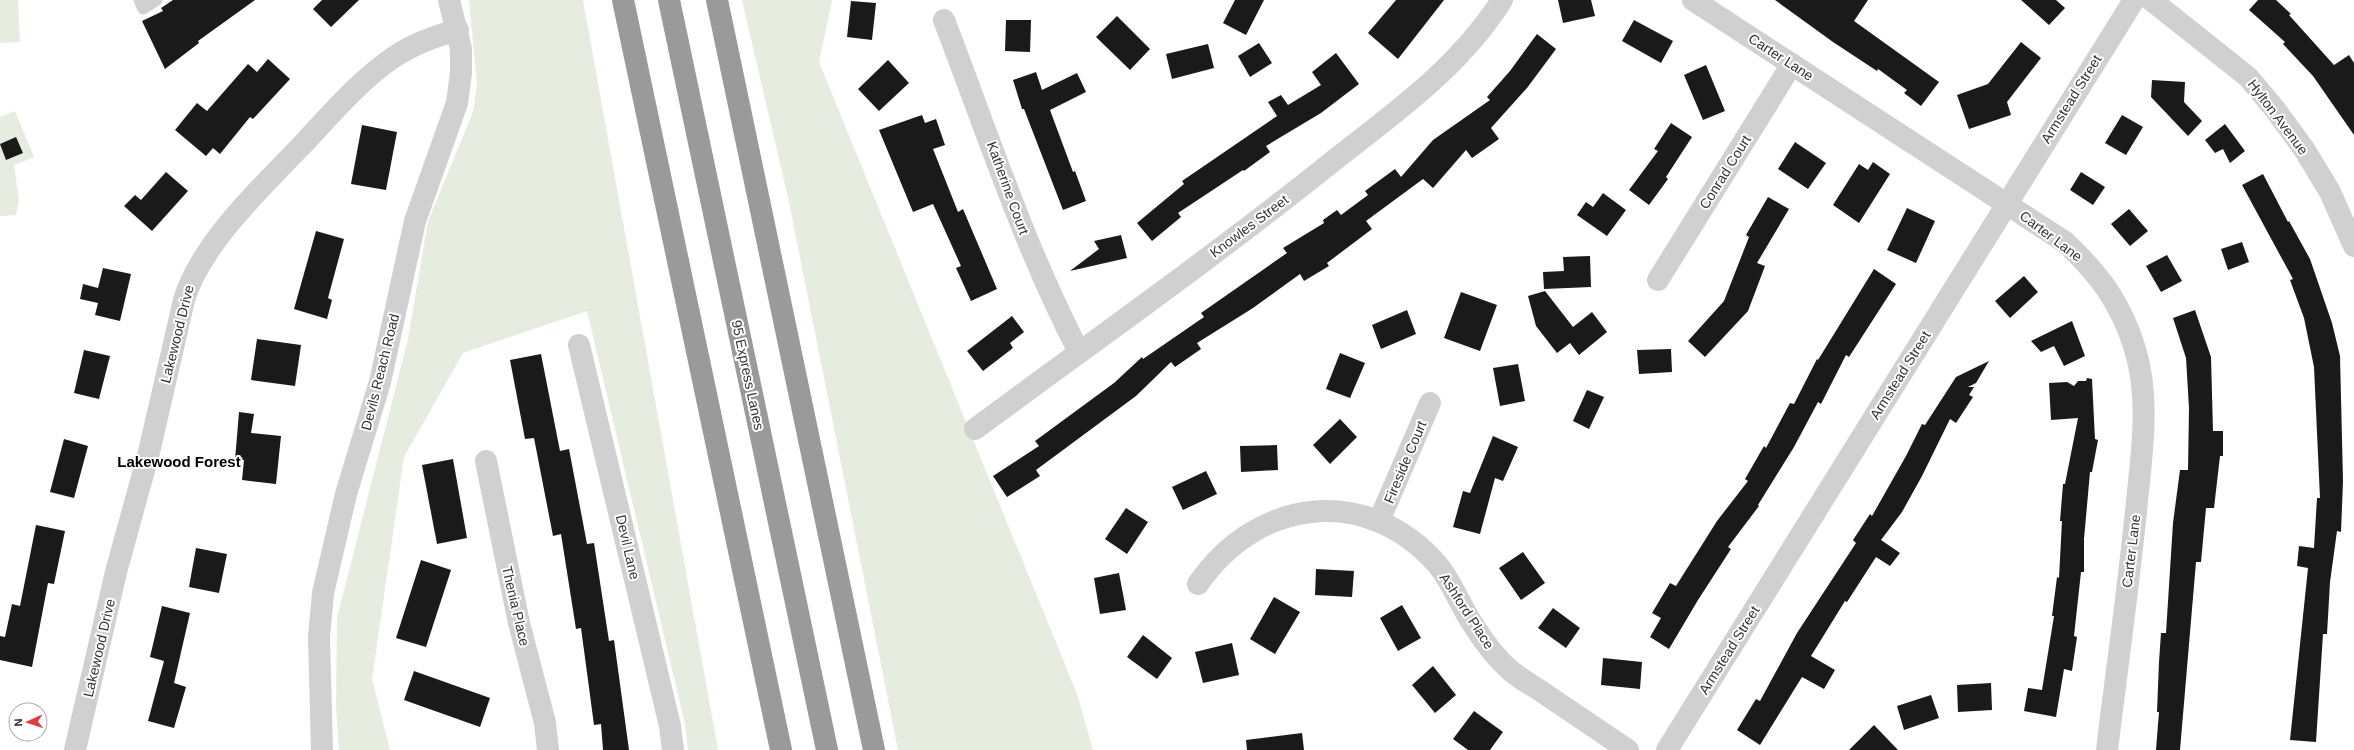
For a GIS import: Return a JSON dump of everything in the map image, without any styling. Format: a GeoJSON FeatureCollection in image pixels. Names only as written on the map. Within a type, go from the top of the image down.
{"type":"FeatureCollection","features":[{"type":"Feature","properties":{"kind":"highway"},"geometry":{"type":"LineString","coordinates":[[623,0],[781,750]]}},
{"type":"Feature","properties":{"kind":"highway","name":"95 Express Lanes"},"geometry":{"type":"LineString","coordinates":[[669,0],[827,750]]}},
{"type":"Feature","properties":{"kind":"highway"},"geometry":{"type":"LineString","coordinates":[[717,0],[874,750]]}},
{"type":"Feature","properties":{"kind":"street","name":"Devils Reach Road"},"geometry":{"type":"LineString","coordinates":[[322,750],[319,637],[323,593],[346,494],[380,382],[415,221],[430,174],[456,108],[461,73],[458,30],[449,0]]}},
{"type":"Feature","properties":{"kind":"street","name":"Knowles Street"},"geometry":{"type":"LineString","coordinates":[[975,430],[1298,189],[1440,76],[1472,41],[1502,0]]}},
{"type":"Feature","properties":{"kind":"street","name":"Carter Lane"},"geometry":{"type":"LineString","coordinates":[[1693,0],[2064,242],[2090,266],[2104,283],[2124,319],[2135,350],[2140,376],[2144,428],[2135,527],[2107,750]]}},
{"type":"Feature","properties":{"kind":"street","name":"Armstead Street"},"geometry":{"type":"LineString","coordinates":[[1667,750],[2006,203],[2134,0]]}},
{"type":"Feature","properties":{"kind":"street","name":"Hylton Avenue"},"geometry":{"type":"LineString","coordinates":[[2151,0],[2248,77],[2274,108],[2304,149],[2330,192],[2354,246]]}},
{"type":"Feature","properties":{"kind":"street","name":"Katherine Court"},"geometry":{"type":"LineString","coordinates":[[944,20],[1034,260],[1052,302],[1079,352]]}},
{"type":"Feature","properties":{"kind":"street","name":"Lakewood Drive"},"geometry":{"type":"LineString","coordinates":[[75,750],[116,572],[149,452],[184,300],[199,263],[259,190],[360,86],[394,57],[410,47],[458,30]]}},
{"type":"Feature","properties":{"kind":"street","name":"Conrad Court"},"geometry":{"type":"LineString","coordinates":[[1658,280],[1792,64]]}},
{"type":"Feature","properties":{"kind":"street","name":"Devil Lane"},"geometry":{"type":"LineString","coordinates":[[579,345],[668,718],[673,750]]}},
{"type":"Feature","properties":{"kind":"street","name":"Fireside Court"},"geometry":{"type":"LineString","coordinates":[[1379,521],[1430,403]]}},
{"type":"Feature","properties":{"kind":"street","name":"Thenia Place"},"geometry":{"type":"LineString","coordinates":[[486,461],[519,623],[545,723],[548,750]]}},
{"type":"Feature","properties":{"kind":"street","name":"Ashford Place"},"geometry":{"type":"LineString","coordinates":[[1198,584],[1222,555],[1242,538],[1266,524],[1284,518],[1316,512],[1336,512],[1379,521],[1391,526],[1416,544],[1437,564],[1455,588],[1473,625],[1490,650],[1511,671],[1628,750]]}},
{"type":"Feature","properties":{"kind":"lane"},"geometry":{"type":"LineString","coordinates":[[139,0],[143,9],[157,0]]}},
{"type":"Feature","properties":{"kind":"shaded area"},"geometry":{"type":"Polygon","coordinates":[[[0,0],[18,0],[20,42],[0,43],[0,0]]]}},
{"type":"Feature","properties":{"kind":"shaded area"},"geometry":{"type":"Polygon","coordinates":[[[469,0],[583,0],[718,750],[688,750],[685,724],[587,311],[463,353],[404,457],[372,679],[390,750],[339,750],[336,707],[337,618],[408,339],[428,221],[473,112],[477,84],[469,0]]]}},
{"type":"Feature","properties":{"kind":"shaded area"},"geometry":{"type":"Polygon","coordinates":[[[742,0],[832,0],[819,62],[1077,694],[1093,750],[898,750],[789,202],[742,0]]]}},
{"type":"Feature","properties":{"kind":"shaded area"},"geometry":{"type":"Polygon","coordinates":[[[15,111],[34,157],[14,165],[19,200],[16,215],[0,216],[0,117],[15,111]]]}},
{"type":"Feature","properties":{"kind":"building"},"geometry":{"type":"Polygon","coordinates":[[[173,0],[255,0],[198,41],[199,43],[165,69],[142,21],[163,11],[161,8],[173,0]]]}},
{"type":"Feature","properties":{"kind":"building"},"geometry":{"type":"Polygon","coordinates":[[[322,0],[359,0],[331,27],[313,9],[322,0]]]}},
{"type":"Feature","properties":{"kind":"building"},"geometry":{"type":"Polygon","coordinates":[[[1235,0],[1264,0],[1246,35],[1223,23],[1235,0]]]}},
{"type":"Feature","properties":{"kind":"building"},"geometry":{"type":"Polygon","coordinates":[[[1396,0],[1444,0],[1398,59],[1368,33],[1396,0]]]}},
{"type":"Feature","properties":{"kind":"building"},"geometry":{"type":"Polygon","coordinates":[[[1558,0],[1591,0],[1595,16],[1563,23],[1558,0]]]}},
{"type":"Feature","properties":{"kind":"building"},"geometry":{"type":"Polygon","coordinates":[[[1775,0],[1868,0],[1854,21],[1939,82],[1921,106],[1904,93],[1907,90],[1878,69],[1877,71],[1833,42],[1775,0]]]}},
{"type":"Feature","properties":{"kind":"building"},"geometry":{"type":"Polygon","coordinates":[[[2021,0],[2056,0],[2065,8],[2049,25],[2021,0]]]}},
{"type":"Feature","properties":{"kind":"building"},"geometry":{"type":"Polygon","coordinates":[[[2258,0],[2276,0],[2291,14],[2289,15],[2334,65],[2349,55],[2354,63],[2354,135],[2313,76],[2283,44],[2285,42],[2249,10],[2258,0]]]}},
{"type":"Feature","properties":{"kind":"building"},"geometry":{"type":"Polygon","coordinates":[[[851,1],[876,3],[872,40],[847,37],[851,1]]]}},
{"type":"Feature","properties":{"kind":"building"},"geometry":{"type":"Polygon","coordinates":[[[1117,16],[1150,49],[1130,70],[1096,37],[1117,16]]]}},
{"type":"Feature","properties":{"kind":"building"},"geometry":{"type":"Polygon","coordinates":[[[1006,20],[1031,20],[1030,52],[1005,51],[1006,20]]]}},
{"type":"Feature","properties":{"kind":"building"},"geometry":{"type":"Polygon","coordinates":[[[1634,20],[1673,41],[1661,63],[1622,41],[1634,20]]]}},
{"type":"Feature","properties":{"kind":"building"},"geometry":{"type":"Polygon","coordinates":[[[1537,34],[1556,49],[1527,88],[1491,128],[1499,139],[1472,158],[1466,150],[1433,188],[1423,179],[1366,221],[1372,229],[1327,263],[1329,266],[1304,281],[1300,274],[1253,308],[1197,343],[1201,349],[1175,367],[1171,362],[1136,396],[1036,470],[1040,476],[1007,497],[993,476],[1039,446],[1035,441],[1114,383],[1142,357],[1143,359],[1204,317],[1201,313],[1287,253],[1283,248],[1324,223],[1323,220],[1337,210],[1341,215],[1368,195],[1365,191],[1395,169],[1401,177],[1433,140],[1490,100],[1487,97],[1510,71],[1537,34]]]}},
{"type":"Feature","properties":{"kind":"building"},"geometry":{"type":"Polygon","coordinates":[[[2021,42],[2041,58],[2007,102],[2011,115],[1969,129],[1957,95],[1988,84],[2021,42]]]}},
{"type":"Feature","properties":{"kind":"building"},"geometry":{"type":"Polygon","coordinates":[[[1259,43],[1272,63],[1250,77],[1238,56],[1259,43]]]}},
{"type":"Feature","properties":{"kind":"building"},"geometry":{"type":"Polygon","coordinates":[[[1208,44],[1214,68],[1172,79],[1166,54],[1208,44]]]}},
{"type":"Feature","properties":{"kind":"building"},"geometry":{"type":"Polygon","coordinates":[[[1336,53],[1359,84],[1321,113],[1266,146],[1270,152],[1244,171],[1243,170],[1178,213],[1181,217],[1152,241],[1137,223],[1184,184],[1182,181],[1277,116],[1268,102],[1281,95],[1288,105],[1321,85],[1312,72],[1336,53]]]}},
{"type":"Feature","properties":{"kind":"building"},"geometry":{"type":"Polygon","coordinates":[[[268,59],[290,79],[253,119],[250,117],[220,154],[213,148],[206,156],[175,130],[197,103],[207,111],[248,64],[257,72],[268,59]]]}},
{"type":"Feature","properties":{"kind":"building"},"geometry":{"type":"Polygon","coordinates":[[[888,60],[909,83],[879,111],[858,89],[888,60]]]}},
{"type":"Feature","properties":{"kind":"building"},"geometry":{"type":"Polygon","coordinates":[[[1706,65],[1725,111],[1703,120],[1684,75],[1706,65]]]}},
{"type":"Feature","properties":{"kind":"building"},"geometry":{"type":"Polygon","coordinates":[[[1036,72],[1042,90],[1077,73],[1086,92],[1050,110],[1073,172],[1075,171],[1086,201],[1063,210],[1024,109],[1022,109],[1013,80],[1036,72]]]}},
{"type":"Feature","properties":{"kind":"building"},"geometry":{"type":"Polygon","coordinates":[[[2152,80],[2185,82],[2184,102],[2202,121],[2188,136],[2151,97],[2152,80]]]}},
{"type":"Feature","properties":{"kind":"building"},"geometry":{"type":"Polygon","coordinates":[[[922,115],[925,123],[936,119],[945,145],[933,149],[958,212],[963,209],[997,289],[971,301],[956,268],[961,266],[933,204],[913,212],[879,130],[922,115]]]}},
{"type":"Feature","properties":{"kind":"building"},"geometry":{"type":"Polygon","coordinates":[[[2122,115],[2143,127],[2126,155],[2105,143],[2122,115]]]}},
{"type":"Feature","properties":{"kind":"building"},"geometry":{"type":"Polygon","coordinates":[[[1671,123],[1692,137],[1666,177],[1668,179],[1649,205],[1629,190],[1658,151],[1654,149],[1671,123]]]}},
{"type":"Feature","properties":{"kind":"building"},"geometry":{"type":"Polygon","coordinates":[[[2225,124],[2245,151],[2230,163],[2223,149],[2215,153],[2205,140],[2225,124]]]}},
{"type":"Feature","properties":{"kind":"building"},"geometry":{"type":"Polygon","coordinates":[[[362,125],[397,132],[386,190],[351,184],[362,125]]]}},
{"type":"Feature","properties":{"kind":"building"},"geometry":{"type":"Polygon","coordinates":[[[16,137],[23,153],[6,160],[0,144],[16,137]]]}},
{"type":"Feature","properties":{"kind":"building"},"geometry":{"type":"Polygon","coordinates":[[[1795,142],[1826,163],[1808,189],[1778,169],[1795,142]]]}},
{"type":"Feature","properties":{"kind":"building"},"geometry":{"type":"Polygon","coordinates":[[[1873,162],[1890,174],[1859,223],[1833,205],[1859,164],[1868,170],[1873,162]]]}},
{"type":"Feature","properties":{"kind":"building"},"geometry":{"type":"Polygon","coordinates":[[[166,172],[188,191],[152,231],[124,206],[135,195],[141,200],[166,172]]]}},
{"type":"Feature","properties":{"kind":"building"},"geometry":{"type":"Polygon","coordinates":[[[2081,172],[2105,187],[2093,205],[2070,190],[2081,172]]]}},
{"type":"Feature","properties":{"kind":"building"},"geometry":{"type":"Polygon","coordinates":[[[2263,174],[2288,222],[2289,221],[2310,259],[2332,323],[2340,356],[2343,481],[2341,532],[2337,531],[2330,582],[2327,634],[2323,634],[2316,742],[2290,740],[2308,568],[2297,566],[2299,546],[2314,548],[2317,498],[2320,498],[2314,367],[2304,318],[2290,280],[2293,279],[2242,185],[2263,174]]]}},
{"type":"Feature","properties":{"kind":"building"},"geometry":{"type":"Polygon","coordinates":[[[1603,193],[1626,210],[1607,236],[1577,215],[1586,202],[1593,207],[1603,193]]]}},
{"type":"Feature","properties":{"kind":"building"},"geometry":{"type":"Polygon","coordinates":[[[1768,197],[1789,209],[1757,263],[1765,266],[1748,311],[1705,357],[1688,341],[1724,301],[1749,237],[1746,235],[1768,197]]]}},
{"type":"Feature","properties":{"kind":"building"},"geometry":{"type":"Polygon","coordinates":[[[1907,208],[1935,221],[1916,263],[1887,250],[1907,208]]]}},
{"type":"Feature","properties":{"kind":"building"},"geometry":{"type":"Polygon","coordinates":[[[2129,209],[2148,231],[2130,246],[2111,224],[2129,209]]]}},
{"type":"Feature","properties":{"kind":"building"},"geometry":{"type":"Polygon","coordinates":[[[316,231],[344,239],[328,298],[332,300],[327,319],[294,309],[316,231]]]}},
{"type":"Feature","properties":{"kind":"building"},"geometry":{"type":"Polygon","coordinates":[[[1121,235],[1127,258],[1070,271],[1099,249],[1094,241],[1121,235]]]}},
{"type":"Feature","properties":{"kind":"building"},"geometry":{"type":"Polygon","coordinates":[[[2242,242],[2249,262],[2228,270],[2221,249],[2242,242]]]}},
{"type":"Feature","properties":{"kind":"building"},"geometry":{"type":"Polygon","coordinates":[[[2167,255],[2182,281],[2161,292],[2146,266],[2167,255]]]}},
{"type":"Feature","properties":{"kind":"building"},"geometry":{"type":"Polygon","coordinates":[[[1590,256],[1591,287],[1544,289],[1543,272],[1564,271],[1563,257],[1590,256]]]}},
{"type":"Feature","properties":{"kind":"building"},"geometry":{"type":"Polygon","coordinates":[[[103,268],[131,274],[120,321],[95,315],[98,303],[80,299],[83,284],[98,288],[103,268]]]}},
{"type":"Feature","properties":{"kind":"building"},"geometry":{"type":"Polygon","coordinates":[[[1874,269],[1896,284],[1849,357],[1846,355],[1821,404],[1818,402],[1794,447],[1758,505],[1759,506],[1728,547],[1731,549],[1669,649],[1650,637],[1661,618],[1652,613],[1670,583],[1676,586],[1717,521],[1748,481],[1745,479],[1764,446],[1766,448],[1790,403],[1794,404],[1817,359],[1818,360],[1874,269]]]}},
{"type":"Feature","properties":{"kind":"building"},"geometry":{"type":"Polygon","coordinates":[[[2024,276],[2038,292],[2010,318],[1995,301],[2024,276]]]}},
{"type":"Feature","properties":{"kind":"building"},"geometry":{"type":"Polygon","coordinates":[[[1545,291],[1573,327],[1592,312],[1607,332],[1579,355],[1570,343],[1557,353],[1536,326],[1528,296],[1545,291]]]}},
{"type":"Feature","properties":{"kind":"building"},"geometry":{"type":"Polygon","coordinates":[[[1461,292],[1497,305],[1480,351],[1444,338],[1461,292]]]}},
{"type":"Feature","properties":{"kind":"building"},"geometry":{"type":"Polygon","coordinates":[[[1407,310],[1416,334],[1381,349],[1372,325],[1407,310]]]}},
{"type":"Feature","properties":{"kind":"building"},"geometry":{"type":"Polygon","coordinates":[[[2195,310],[2211,357],[2213,431],[2223,431],[2223,456],[2220,456],[2214,508],[2206,508],[2201,562],[2196,562],[2180,750],[2156,750],[2159,712],[2157,712],[2161,633],[2166,633],[2173,523],[2180,470],[2188,470],[2189,408],[2186,358],[2173,318],[2195,310]]]}},
{"type":"Feature","properties":{"kind":"building"},"geometry":{"type":"Polygon","coordinates":[[[1012,316],[1024,332],[1010,343],[1013,348],[983,371],[967,351],[1012,316]]]}},
{"type":"Feature","properties":{"kind":"building"},"geometry":{"type":"Polygon","coordinates":[[[2072,321],[2085,356],[2064,366],[2054,346],[2041,352],[2031,341],[2072,321]]]}},
{"type":"Feature","properties":{"kind":"building"},"geometry":{"type":"Polygon","coordinates":[[[257,339],[301,345],[295,386],[251,380],[257,339]]]}},
{"type":"Feature","properties":{"kind":"building"},"geometry":{"type":"Polygon","coordinates":[[[1671,349],[1672,372],[1639,374],[1637,350],[1671,349]]]}},
{"type":"Feature","properties":{"kind":"building"},"geometry":{"type":"Polygon","coordinates":[[[84,350],[110,356],[99,399],[74,393],[84,350]]]}},
{"type":"Feature","properties":{"kind":"building"},"geometry":{"type":"Polygon","coordinates":[[[1340,353],[1365,363],[1350,398],[1326,389],[1340,353]]]}},
{"type":"Feature","properties":{"kind":"building"},"geometry":{"type":"Polygon","coordinates":[[[541,354],[560,451],[569,449],[587,544],[594,543],[609,641],[614,640],[629,750],[603,750],[601,724],[594,725],[581,628],[576,629],[561,534],[553,536],[534,438],[525,439],[510,360],[541,354]]]}},
{"type":"Feature","properties":{"kind":"building"},"geometry":{"type":"Polygon","coordinates":[[[1989,361],[1976,383],[1968,387],[1974,387],[1969,395],[1973,397],[1956,423],[1950,419],[1922,476],[1902,512],[1881,540],[1900,553],[1890,566],[1876,557],[1847,602],[1845,601],[1811,656],[1835,670],[1824,689],[1802,677],[1760,745],[1737,730],[1756,699],[1760,701],[1797,633],[1856,543],[1853,540],[1870,514],[1872,516],[1906,456],[1922,424],[1925,425],[1956,377],[1989,361]]]}},
{"type":"Feature","properties":{"kind":"building"},"geometry":{"type":"Polygon","coordinates":[[[1518,364],[1525,401],[1500,406],[1493,368],[1518,364]]]}},
{"type":"Feature","properties":{"kind":"building"},"geometry":{"type":"Polygon","coordinates":[[[2087,378],[2092,379],[2095,439],[2098,440],[2092,472],[2090,472],[2084,539],[2084,572],[2081,572],[2074,636],[2077,637],[2072,671],[2064,669],[2056,717],[2024,711],[2028,688],[2042,690],[2054,616],[2052,616],[2057,577],[2059,578],[2062,521],[2060,521],[2063,484],[2065,484],[2078,418],[2051,420],[2049,383],[2067,382],[2074,386],[2078,381],[2086,381],[2087,378]]]}},
{"type":"Feature","properties":{"kind":"building"},"geometry":{"type":"Polygon","coordinates":[[[1587,390],[1604,397],[1589,429],[1573,421],[1587,390]]]}},
{"type":"Feature","properties":{"kind":"building"},"geometry":{"type":"Polygon","coordinates":[[[239,412],[254,414],[251,433],[281,436],[276,484],[242,480],[244,460],[235,460],[239,412]]]}},
{"type":"Feature","properties":{"kind":"building"},"geometry":{"type":"Polygon","coordinates":[[[1340,419],[1357,437],[1330,464],[1313,445],[1340,419]]]}},
{"type":"Feature","properties":{"kind":"building"},"geometry":{"type":"Polygon","coordinates":[[[1493,436],[1518,447],[1503,481],[1495,478],[1480,534],[1453,527],[1463,491],[1470,493],[1493,436]]]}},
{"type":"Feature","properties":{"kind":"building"},"geometry":{"type":"Polygon","coordinates":[[[64,439],[88,446],[74,498],[50,492],[64,439]]]}},
{"type":"Feature","properties":{"kind":"building"},"geometry":{"type":"Polygon","coordinates":[[[1277,445],[1278,470],[1241,472],[1240,446],[1277,445]]]}},
{"type":"Feature","properties":{"kind":"building"},"geometry":{"type":"Polygon","coordinates":[[[453,459],[467,538],[437,544],[422,465],[453,459]]]}},
{"type":"Feature","properties":{"kind":"building"},"geometry":{"type":"Polygon","coordinates":[[[1206,471],[1217,494],[1183,510],[1172,487],[1206,471]]]}},
{"type":"Feature","properties":{"kind":"building"},"geometry":{"type":"Polygon","coordinates":[[[1126,508],[1148,522],[1127,554],[1105,539],[1126,508]]]}},
{"type":"Feature","properties":{"kind":"building"},"geometry":{"type":"Polygon","coordinates":[[[36,525],[65,531],[54,584],[48,583],[32,667],[0,660],[0,636],[5,637],[12,604],[20,606],[36,525]]]}},
{"type":"Feature","properties":{"kind":"building"},"geometry":{"type":"Polygon","coordinates":[[[196,548],[227,554],[219,593],[189,587],[196,548]]]}},
{"type":"Feature","properties":{"kind":"building"},"geometry":{"type":"Polygon","coordinates":[[[1523,552],[1545,583],[1521,600],[1499,568],[1523,552]]]}},
{"type":"Feature","properties":{"kind":"building"},"geometry":{"type":"Polygon","coordinates":[[[421,560],[451,570],[426,647],[396,638],[421,560]]]}},
{"type":"Feature","properties":{"kind":"building"},"geometry":{"type":"Polygon","coordinates":[[[1316,569],[1354,571],[1352,597],[1315,595],[1316,569]]]}},
{"type":"Feature","properties":{"kind":"building"},"geometry":{"type":"Polygon","coordinates":[[[1119,573],[1126,610],[1100,614],[1094,578],[1119,573]]]}},
{"type":"Feature","properties":{"kind":"building"},"geometry":{"type":"Polygon","coordinates":[[[1274,597],[1300,612],[1275,654],[1250,639],[1274,597]]]}},
{"type":"Feature","properties":{"kind":"building"},"geometry":{"type":"Polygon","coordinates":[[[1402,605],[1421,638],[1398,651],[1380,618],[1402,605]]]}},
{"type":"Feature","properties":{"kind":"building"},"geometry":{"type":"Polygon","coordinates":[[[162,606],[190,613],[174,683],[186,687],[174,728],[148,721],[164,661],[150,657],[162,606]]]}},
{"type":"Feature","properties":{"kind":"building"},"geometry":{"type":"Polygon","coordinates":[[[1553,608],[1580,628],[1566,648],[1538,628],[1553,608]]]}},
{"type":"Feature","properties":{"kind":"building"},"geometry":{"type":"Polygon","coordinates":[[[1143,635],[1172,658],[1157,679],[1127,657],[1143,635]]]}},
{"type":"Feature","properties":{"kind":"building"},"geometry":{"type":"Polygon","coordinates":[[[1232,643],[1239,675],[1203,683],[1195,652],[1232,643]]]}},
{"type":"Feature","properties":{"kind":"building"},"geometry":{"type":"Polygon","coordinates":[[[1603,658],[1642,662],[1640,689],[1601,685],[1603,658]]]}},
{"type":"Feature","properties":{"kind":"building"},"geometry":{"type":"Polygon","coordinates":[[[1433,666],[1456,695],[1435,713],[1412,685],[1433,666]]]}},
{"type":"Feature","properties":{"kind":"building"},"geometry":{"type":"Polygon","coordinates":[[[414,671],[490,698],[480,727],[404,700],[414,671]]]}},
{"type":"Feature","properties":{"kind":"building"},"geometry":{"type":"Polygon","coordinates":[[[1991,683],[1992,710],[1958,712],[1957,685],[1991,683]]]}},
{"type":"Feature","properties":{"kind":"building"},"geometry":{"type":"Polygon","coordinates":[[[1931,695],[1939,718],[1904,730],[1897,706],[1931,695]]]}},
{"type":"Feature","properties":{"kind":"building"},"geometry":{"type":"Polygon","coordinates":[[[1474,711],[1503,732],[1490,750],[1468,750],[1453,739],[1474,711]]]}},
{"type":"Feature","properties":{"kind":"building"},"geometry":{"type":"Polygon","coordinates":[[[1874,725],[1898,750],[1849,750],[1874,725]]]}},
{"type":"Feature","properties":{"kind":"building"},"geometry":{"type":"Polygon","coordinates":[[[1302,733],[1304,750],[1247,750],[1246,740],[1302,733]]]}},
{"type":"Feature","properties":{"kind":"district","name":"Lakewood Forest"},"geometry":{"type":"Point","coordinates":[179,461]}}]}
